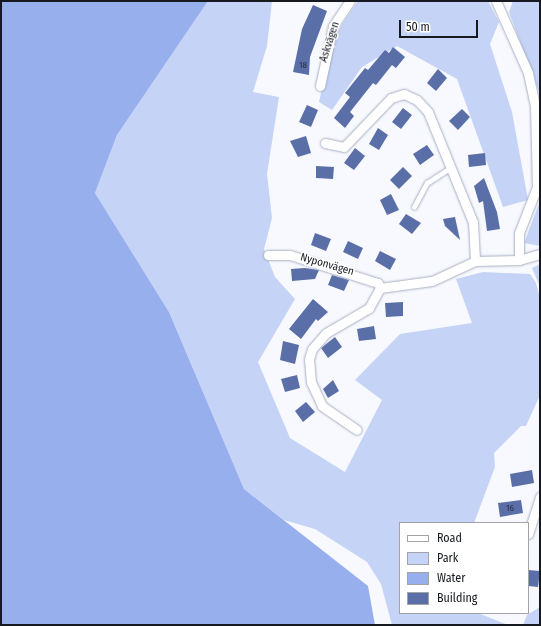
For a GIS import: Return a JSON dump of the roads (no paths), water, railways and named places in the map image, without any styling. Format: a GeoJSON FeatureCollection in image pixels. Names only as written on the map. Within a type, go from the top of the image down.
{"type":"FeatureCollection","features":[{"type":"Feature","properties":{"kind":"street","name":"Askvägen"},"geometry":{"type":"LineString","coordinates":[[320,86],[333,26],[350,1]]}},
{"type":"Feature","properties":{"kind":"street"},"geometry":{"type":"LineString","coordinates":[[496,1],[528,73],[535,106],[537,187],[519,233],[519,260]]}},
{"type":"Feature","properties":{"kind":"street"},"geometry":{"type":"LineString","coordinates":[[325,143],[344,146],[379,108],[392,98],[404,94],[417,100],[428,112],[473,222],[475,261]]}},
{"type":"Feature","properties":{"kind":"street"},"geometry":{"type":"LineString","coordinates":[[357,430],[322,406],[311,382],[309,359],[318,340],[363,313],[380,288],[432,281],[475,261],[519,260],[540,254]]}},
{"type":"Feature","properties":{"kind":"street","name":"Nyponvägen"},"geometry":{"type":"LineString","coordinates":[[268,255],[290,255],[360,275],[374,280],[380,288]]}},
{"type":"Feature","properties":{"kind":"street"},"geometry":{"type":"LineString","coordinates":[[529,532],[538,514],[540,497]]}},
{"type":"Feature","properties":{"kind":"lane"},"geometry":{"type":"LineString","coordinates":[[414,207],[427,183],[450,168]]}},
{"type":"Feature","properties":{"kind":"water"},"geometry":{"type":"Polygon","coordinates":[[[1,1],[208,1],[117,135],[95,193],[169,312],[244,489],[368,586],[375,625],[1,625],[1,1]]]}}]}
